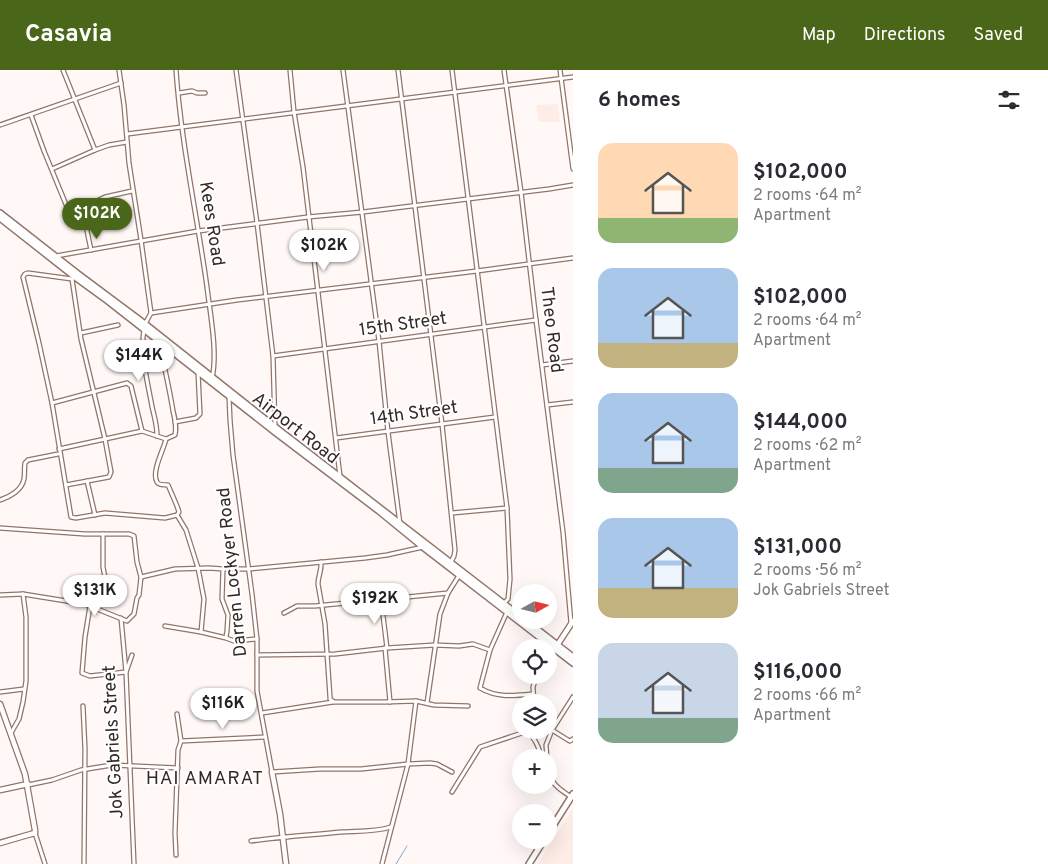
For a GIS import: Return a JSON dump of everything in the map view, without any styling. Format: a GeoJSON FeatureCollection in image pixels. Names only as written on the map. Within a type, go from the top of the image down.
{"type":"FeatureCollection","features":[{"type":"Feature","properties":{"kind":"main road","name":"Airport Road"},"geometry":{"type":"LineString","coordinates":[[2,217],[52,253],[275,429],[512,610]]}},
{"type":"Feature","properties":{"kind":"main road","name":"Airport Road"},"geometry":{"type":"LineString","coordinates":[[2,217],[74,278],[144,326],[167,347],[198,371],[212,379],[229,395],[340,476],[423,547],[545,639]]}},
{"type":"Feature","properties":{"kind":"main road"},"geometry":{"type":"LineString","coordinates":[[557,645],[572,622]]}},
{"type":"Feature","properties":{"kind":"main road","name":"Airport Road"},"geometry":{"type":"LineString","coordinates":[[535,629],[547,639]]}},
{"type":"Feature","properties":{"kind":"main road","name":"Airport Road"},"geometry":{"type":"LineString","coordinates":[[557,648],[573,657]]}},
{"type":"Feature","properties":{"kind":"main road","name":"Airport Road"},"geometry":{"type":"LineString","coordinates":[[557,648],[573,663]]}},
{"type":"Feature","properties":{"kind":"main road"},"geometry":{"type":"LineString","coordinates":[[0,704],[24,768],[35,833],[0,843]]}},
{"type":"Feature","properties":{"kind":"main road","name":"Darren Lockyer Road"},"geometry":{"type":"LineString","coordinates":[[272,772],[286,864]]}},
{"type":"Feature","properties":{"kind":"main road"},"geometry":{"type":"LineString","coordinates":[[0,790],[28,784]]}},
{"type":"Feature","properties":{"kind":"main road"},"geometry":{"type":"LineString","coordinates":[[557,819],[572,795]]}},
{"type":"Feature","properties":{"kind":"main road"},"geometry":{"type":"LineString","coordinates":[[529,864],[538,849]]}},
{"type":"Feature","properties":{"kind":"street"},"geometry":{"type":"LineString","coordinates":[[63,70],[95,150]]}},
{"type":"Feature","properties":{"kind":"street"},"geometry":{"type":"LineString","coordinates":[[119,70],[128,142],[128,163],[151,313],[144,326],[143,346],[151,402],[157,425],[157,436]]}},
{"type":"Feature","properties":{"kind":"street","name":"Kees Road"},"geometry":{"type":"LineString","coordinates":[[176,70],[182,127],[209,304],[214,365],[212,379]]}},
{"type":"Feature","properties":{"kind":"street"},"geometry":{"type":"LineString","coordinates":[[236,70],[258,223],[273,356],[275,429]]}},
{"type":"Feature","properties":{"kind":"street"},"geometry":{"type":"LineString","coordinates":[[290,70],[340,476]]}},
{"type":"Feature","properties":{"kind":"street"},"geometry":{"type":"LineString","coordinates":[[343,70],[379,341],[399,525]]}},
{"type":"Feature","properties":{"kind":"street"},"geometry":{"type":"LineString","coordinates":[[398,70],[452,513],[455,550],[451,562]]}},
{"type":"Feature","properties":{"kind":"street"},"geometry":{"type":"LineString","coordinates":[[452,70],[507,508],[510,579],[508,600],[504,603]]}},
{"type":"Feature","properties":{"kind":"street","name":"Theo Road"},"geometry":{"type":"LineString","coordinates":[[504,70],[522,192],[572,622]]}},
{"type":"Feature","properties":{"kind":"street"},"geometry":{"type":"LineString","coordinates":[[560,70],[573,169]]}},
{"type":"Feature","properties":{"kind":"street"},"geometry":{"type":"LineString","coordinates":[[127,134],[573,77]]}},
{"type":"Feature","properties":{"kind":"street"},"geometry":{"type":"LineString","coordinates":[[0,125],[120,83]]}},
{"type":"Feature","properties":{"kind":"street"},"geometry":{"type":"LineString","coordinates":[[179,93],[192,91],[206,93]]}},
{"type":"Feature","properties":{"kind":"street"},"geometry":{"type":"LineString","coordinates":[[31,115],[68,213],[105,197],[132,190]]}},
{"type":"Feature","properties":{"kind":"street"},"geometry":{"type":"LineString","coordinates":[[52,169],[109,145],[128,142]]}},
{"type":"Feature","properties":{"kind":"street"},"geometry":{"type":"LineString","coordinates":[[55,256],[198,231],[573,185]]}},
{"type":"Feature","properties":{"kind":"street"},"geometry":{"type":"LineString","coordinates":[[82,207],[91,250]]}},
{"type":"Feature","properties":{"kind":"street"},"geometry":{"type":"LineString","coordinates":[[151,313],[573,258]]}},
{"type":"Feature","properties":{"kind":"street"},"geometry":{"type":"LineString","coordinates":[[66,485],[109,477],[111,474],[105,439],[82,344],[74,278],[25,274],[23,277],[52,403],[71,517],[76,518],[105,513],[163,518],[177,515]]}},
{"type":"Feature","properties":{"kind":"street","name":"15th Street"},"geometry":{"type":"LineString","coordinates":[[273,356],[536,320]]}},
{"type":"Feature","properties":{"kind":"street"},"geometry":{"type":"LineString","coordinates":[[81,333],[118,326]]}},
{"type":"Feature","properties":{"kind":"street"},"geometry":{"type":"LineString","coordinates":[[59,449],[142,431],[166,438],[176,435],[162,356],[165,354],[167,347]]}},
{"type":"Feature","properties":{"kind":"street"},"geometry":{"type":"LineString","coordinates":[[542,365],[573,361]]}},
{"type":"Feature","properties":{"kind":"street"},"geometry":{"type":"LineString","coordinates":[[175,422],[196,418],[200,414],[198,371]]}},
{"type":"Feature","properties":{"kind":"street"},"geometry":{"type":"LineString","coordinates":[[52,403],[127,383],[130,386],[142,431]]}},
{"type":"Feature","properties":{"kind":"street","name":"Darren Lockyer Road"},"geometry":{"type":"LineString","coordinates":[[229,395],[233,455],[257,640],[257,691],[272,772]]}},
{"type":"Feature","properties":{"kind":"street"},"geometry":{"type":"LineString","coordinates":[[547,405],[573,402]]}},
{"type":"Feature","properties":{"kind":"street","name":"14th Street"},"geometry":{"type":"LineString","coordinates":[[336,438],[495,417]]}},
{"type":"Feature","properties":{"kind":"street"},"geometry":{"type":"LineString","coordinates":[[166,438],[157,464],[156,482],[168,485],[179,512],[177,515],[186,530],[198,568],[204,599],[201,632]]}},
{"type":"Feature","properties":{"kind":"street"},"geometry":{"type":"LineString","coordinates":[[0,500],[13,494],[23,484],[25,463],[58,454]]}},
{"type":"Feature","properties":{"kind":"street"},"geometry":{"type":"LineString","coordinates":[[87,481],[95,515]]}},
{"type":"Feature","properties":{"kind":"street"},"geometry":{"type":"LineString","coordinates":[[452,513],[507,508]]}},
{"type":"Feature","properties":{"kind":"street"},"geometry":{"type":"LineString","coordinates":[[0,528],[86,534],[129,534],[134,536],[141,577],[134,614],[127,621],[90,606],[73,602],[24,594],[0,595]]}},
{"type":"Feature","properties":{"kind":"street"},"geometry":{"type":"LineString","coordinates":[[103,534],[103,567],[106,583]]}},
{"type":"Feature","properties":{"kind":"street"},"geometry":{"type":"LineString","coordinates":[[141,577],[175,569],[249,569],[387,555],[423,547]]}},
{"type":"Feature","properties":{"kind":"street"},"geometry":{"type":"LineString","coordinates":[[321,562],[322,569],[318,578],[318,584],[325,624],[330,697],[334,702]]}},
{"type":"Feature","properties":{"kind":"street"},"geometry":{"type":"LineString","coordinates":[[223,570],[222,599],[228,615],[226,638]]}},
{"type":"Feature","properties":{"kind":"street"},"geometry":{"type":"LineString","coordinates":[[427,703],[440,614],[448,592],[460,574]]}},
{"type":"Feature","properties":{"kind":"street"},"geometry":{"type":"LineString","coordinates":[[284,613],[297,606],[448,592]]}},
{"type":"Feature","properties":{"kind":"street"},"geometry":{"type":"LineString","coordinates":[[11,733],[19,719],[24,689],[26,617],[24,594]]}},
{"type":"Feature","properties":{"kind":"street"},"geometry":{"type":"LineString","coordinates":[[381,599],[390,702]]}},
{"type":"Feature","properties":{"kind":"street"},"geometry":{"type":"LineString","coordinates":[[90,606],[82,673],[90,676],[126,672],[132,655]]}},
{"type":"Feature","properties":{"kind":"street"},"geometry":{"type":"LineString","coordinates":[[507,612],[490,650],[480,686],[496,695],[512,696]]}},
{"type":"Feature","properties":{"kind":"street","name":"Jok Gabriels Street"},"geometry":{"type":"LineString","coordinates":[[121,618],[126,672],[134,864]]}},
{"type":"Feature","properties":{"kind":"street"},"geometry":{"type":"LineString","coordinates":[[165,626],[201,632],[234,641],[257,640]]}},
{"type":"Feature","properties":{"kind":"street"},"geometry":{"type":"LineString","coordinates":[[257,655],[327,654],[386,648],[473,644],[490,650]]}},
{"type":"Feature","properties":{"kind":"street"},"geometry":{"type":"LineString","coordinates":[[533,694],[534,684]]}},
{"type":"Feature","properties":{"kind":"street"},"geometry":{"type":"LineString","coordinates":[[0,692],[24,689]]}},
{"type":"Feature","properties":{"kind":"street"},"geometry":{"type":"LineString","coordinates":[[557,722],[573,697]]}},
{"type":"Feature","properties":{"kind":"street"},"geometry":{"type":"LineString","coordinates":[[382,864],[408,764],[416,701]]}},
{"type":"Feature","properties":{"kind":"street"},"geometry":{"type":"LineString","coordinates":[[262,712],[334,702],[416,701],[434,705],[468,706]]}},
{"type":"Feature","properties":{"kind":"street"},"geometry":{"type":"LineString","coordinates":[[568,704],[573,708]]}},
{"type":"Feature","properties":{"kind":"street"},"geometry":{"type":"LineString","coordinates":[[83,706],[85,770],[84,864]]}},
{"type":"Feature","properties":{"kind":"street"},"geometry":{"type":"LineString","coordinates":[[176,855],[178,750],[181,741],[177,714]]}},
{"type":"Feature","properties":{"kind":"street"},"geometry":{"type":"LineString","coordinates":[[452,792],[480,747],[525,732],[535,740],[539,749]]}},
{"type":"Feature","properties":{"kind":"street"},"geometry":{"type":"LineString","coordinates":[[557,733],[570,741],[573,739]]}},
{"type":"Feature","properties":{"kind":"street"},"geometry":{"type":"LineString","coordinates":[[181,741],[265,737]]}},
{"type":"Feature","properties":{"kind":"street"},"geometry":{"type":"LineString","coordinates":[[272,772],[320,769],[360,770],[434,763],[452,772]]}},
{"type":"Feature","properties":{"kind":"street"},"geometry":{"type":"LineString","coordinates":[[28,784],[112,765],[178,768]]}},
{"type":"Feature","properties":{"kind":"street"},"geometry":{"type":"LineString","coordinates":[[557,786],[572,795]]}},
{"type":"Feature","properties":{"kind":"street"},"geometry":{"type":"LineString","coordinates":[[251,840],[356,831],[379,831],[391,827]]}},
{"type":"Feature","properties":{"kind":"street"},"geometry":{"type":"LineString","coordinates":[[35,833],[45,864]]}},
{"type":"Feature","properties":{"kind":"shaded area"},"geometry":{"type":"Polygon","coordinates":[[[558,104],[560,122],[539,122],[536,105],[558,104]]]}},
{"type":"Feature","properties":{"kind":"shaded area"},"geometry":{"type":"Polygon","coordinates":[[[573,808],[573,864],[538,864],[547,849],[557,849],[557,834],[573,808]]]}},
{"type":"Feature","properties":{"kind":"waterway"},"geometry":{"type":"LineString","coordinates":[[396,864],[407,846]]}},
{"type":"Feature","properties":{"kind":"district","name":"HAI AMARAT"},"geometry":{"type":"Point","coordinates":[205,779]}}]}
